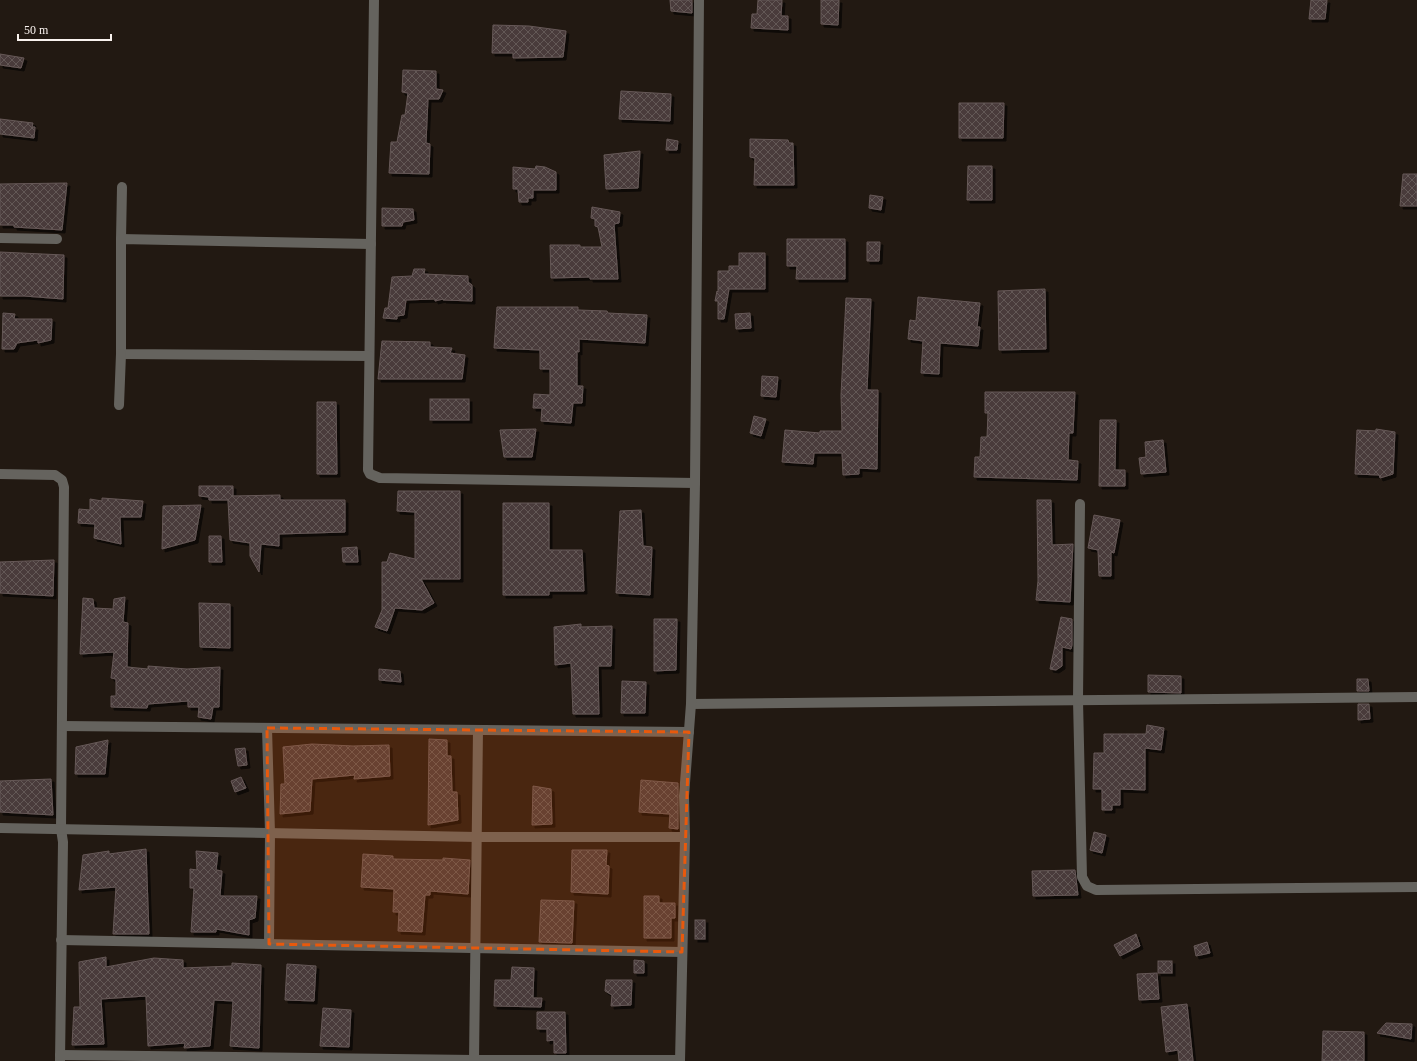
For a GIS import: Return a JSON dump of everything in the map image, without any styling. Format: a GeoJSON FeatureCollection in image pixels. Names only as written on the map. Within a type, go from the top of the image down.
{"type":"FeatureCollection","features":[{"type":"Feature","properties":{"kind":"street"},"geometry":{"type":"LineString","coordinates":[[374,0],[368,470],[372,476],[388,478],[696,482]]}},
{"type":"Feature","properties":{"kind":"street"},"geometry":{"type":"LineString","coordinates":[[0,474],[55,475],[62,480],[64,487],[61,829],[63,842],[60,1058],[680,1061],[685,837],[684,796],[691,704],[696,482],[698,0]]}},
{"type":"Feature","properties":{"kind":"street"},"geometry":{"type":"LineString","coordinates":[[119,405],[122,187]]}},
{"type":"Feature","properties":{"kind":"street"},"geometry":{"type":"LineString","coordinates":[[0,238],[56,239]]}},
{"type":"Feature","properties":{"kind":"street"},"geometry":{"type":"LineString","coordinates":[[121,239],[371,244]]}},
{"type":"Feature","properties":{"kind":"street"},"geometry":{"type":"LineString","coordinates":[[120,354],[369,356]]}},
{"type":"Feature","properties":{"kind":"street"},"geometry":{"type":"LineString","coordinates":[[1080,504],[1078,700],[1082,877],[1087,886],[1096,890],[1417,887]]}},
{"type":"Feature","properties":{"kind":"street"},"geometry":{"type":"LineString","coordinates":[[691,704],[1417,697]]}},
{"type":"Feature","properties":{"kind":"street"},"geometry":{"type":"LineString","coordinates":[[62,726],[689,732]]}},
{"type":"Feature","properties":{"kind":"street"},"geometry":{"type":"LineString","coordinates":[[267,728],[270,832],[269,944]]}},
{"type":"Feature","properties":{"kind":"street"},"geometry":{"type":"LineString","coordinates":[[474,1061],[478,730]]}},
{"type":"Feature","properties":{"kind":"street"},"geometry":{"type":"LineString","coordinates":[[0,828],[477,837],[685,837]]}},
{"type":"Feature","properties":{"kind":"street"},"geometry":{"type":"LineString","coordinates":[[61,940],[682,952]]}},
{"type":"Feature","properties":{"kind":"highlighted area"},"geometry":{"type":"Polygon","coordinates":[[[267,728],[689,732],[682,952],[269,944],[267,728]]]}},
{"type":"Feature","properties":{"kind":"building"},"geometry":{"type":"Polygon","coordinates":[[[670,0],[692,0],[692,13],[671,11],[670,0]]]}},
{"type":"Feature","properties":{"kind":"building"},"geometry":{"type":"Polygon","coordinates":[[[758,0],[782,0],[781,16],[788,16],[788,30],[751,28],[752,14],[757,14],[758,0]]]}},
{"type":"Feature","properties":{"kind":"building"},"geometry":{"type":"Polygon","coordinates":[[[821,0],[839,0],[838,25],[821,24],[821,0]]]}},
{"type":"Feature","properties":{"kind":"building"},"geometry":{"type":"Polygon","coordinates":[[[1311,0],[1327,0],[1325,19],[1309,19],[1311,0]]]}},
{"type":"Feature","properties":{"kind":"building"},"geometry":{"type":"Polygon","coordinates":[[[493,25],[529,26],[566,31],[563,57],[513,58],[513,53],[492,53],[493,25]]]}},
{"type":"Feature","properties":{"kind":"building"},"geometry":{"type":"Polygon","coordinates":[[[0,54],[24,58],[21,68],[0,65],[0,54]]]}},
{"type":"Feature","properties":{"kind":"building"},"geometry":{"type":"Polygon","coordinates":[[[403,70],[436,71],[436,89],[443,90],[439,99],[428,99],[426,143],[430,144],[429,174],[389,173],[391,142],[397,142],[402,115],[405,115],[408,93],[402,92],[403,70]]]}},
{"type":"Feature","properties":{"kind":"building"},"geometry":{"type":"Polygon","coordinates":[[[621,91],[671,94],[670,121],[619,119],[621,91]]]}},
{"type":"Feature","properties":{"kind":"building"},"geometry":{"type":"Polygon","coordinates":[[[959,103],[1004,103],[1003,138],[959,138],[959,103]]]}},
{"type":"Feature","properties":{"kind":"building"},"geometry":{"type":"Polygon","coordinates":[[[0,119],[33,123],[32,127],[35,127],[34,138],[0,134],[0,119]]]}},
{"type":"Feature","properties":{"kind":"building"},"geometry":{"type":"Polygon","coordinates":[[[667,139],[678,141],[677,150],[666,150],[667,139]]]}},
{"type":"Feature","properties":{"kind":"building"},"geometry":{"type":"Polygon","coordinates":[[[750,139],[788,140],[789,143],[793,143],[794,185],[754,185],[755,158],[750,157],[750,139]]]}},
{"type":"Feature","properties":{"kind":"building"},"geometry":{"type":"Polygon","coordinates":[[[640,151],[638,188],[606,189],[604,155],[640,151]]]}},
{"type":"Feature","properties":{"kind":"building"},"geometry":{"type":"Polygon","coordinates":[[[536,166],[545,167],[556,172],[556,190],[533,190],[533,198],[528,198],[528,202],[519,202],[518,189],[513,189],[513,167],[535,169],[536,166]]]}},
{"type":"Feature","properties":{"kind":"building"},"geometry":{"type":"Polygon","coordinates":[[[968,166],[992,166],[992,200],[967,200],[968,166]]]}},
{"type":"Feature","properties":{"kind":"building"},"geometry":{"type":"Polygon","coordinates":[[[1403,174],[1417,174],[1417,206],[1400,206],[1403,174]]]}},
{"type":"Feature","properties":{"kind":"building"},"geometry":{"type":"Polygon","coordinates":[[[67,183],[62,230],[0,225],[0,184],[67,183]]]}},
{"type":"Feature","properties":{"kind":"building"},"geometry":{"type":"Polygon","coordinates":[[[870,195],[883,197],[881,210],[869,208],[870,195]]]}},
{"type":"Feature","properties":{"kind":"building"},"geometry":{"type":"Polygon","coordinates":[[[592,207],[620,212],[619,223],[614,224],[618,279],[590,279],[590,277],[551,278],[550,245],[602,247],[598,227],[595,226],[595,219],[591,218],[592,207]]]}},
{"type":"Feature","properties":{"kind":"building"},"geometry":{"type":"Polygon","coordinates":[[[382,208],[413,209],[414,220],[403,222],[402,226],[382,226],[382,208]]]}},
{"type":"Feature","properties":{"kind":"building"},"geometry":{"type":"Polygon","coordinates":[[[787,239],[845,239],[845,279],[796,279],[797,266],[787,266],[787,239]]]}},
{"type":"Feature","properties":{"kind":"building"},"geometry":{"type":"Polygon","coordinates":[[[867,242],[880,242],[879,261],[867,261],[867,242]]]}},
{"type":"Feature","properties":{"kind":"building"},"geometry":{"type":"Polygon","coordinates":[[[0,252],[64,255],[63,299],[0,296],[0,252]]]}},
{"type":"Feature","properties":{"kind":"building"},"geometry":{"type":"Polygon","coordinates":[[[739,253],[765,253],[765,289],[729,289],[724,319],[718,319],[718,301],[715,301],[717,291],[718,292],[718,271],[729,271],[729,266],[739,266],[739,253]]]}},
{"type":"Feature","properties":{"kind":"building"},"geometry":{"type":"Polygon","coordinates":[[[414,269],[425,269],[424,274],[468,276],[468,282],[472,285],[472,301],[443,299],[435,301],[435,299],[406,300],[404,315],[397,316],[397,319],[383,318],[385,308],[388,308],[392,277],[412,276],[414,269]]]}},
{"type":"Feature","properties":{"kind":"building"},"geometry":{"type":"Polygon","coordinates":[[[1045,289],[1046,349],[999,350],[998,291],[1045,289]]]}},
{"type":"Feature","properties":{"kind":"building"},"geometry":{"type":"Polygon","coordinates":[[[918,297],[980,303],[977,327],[980,327],[978,346],[940,343],[939,374],[921,373],[923,341],[908,339],[910,320],[916,321],[918,297]]]}},
{"type":"Feature","properties":{"kind":"building"},"geometry":{"type":"Polygon","coordinates":[[[846,298],[871,299],[867,390],[878,390],[877,469],[859,468],[859,474],[843,475],[842,453],[814,453],[813,464],[782,462],[785,430],[820,433],[820,431],[842,431],[841,395],[846,298]]]}},
{"type":"Feature","properties":{"kind":"building"},"geometry":{"type":"Polygon","coordinates":[[[497,307],[578,307],[578,310],[647,315],[645,343],[579,339],[579,352],[577,351],[577,386],[583,386],[582,403],[573,403],[571,423],[541,421],[542,408],[533,408],[534,394],[550,395],[550,369],[540,369],[540,350],[494,348],[497,307]]]}},
{"type":"Feature","properties":{"kind":"building"},"geometry":{"type":"Polygon","coordinates":[[[3,313],[15,314],[14,319],[52,319],[51,340],[38,343],[38,340],[17,343],[14,349],[2,349],[3,313]]]}},
{"type":"Feature","properties":{"kind":"building"},"geometry":{"type":"Polygon","coordinates":[[[750,313],[751,328],[736,329],[735,314],[750,313]]]}},
{"type":"Feature","properties":{"kind":"building"},"geometry":{"type":"Polygon","coordinates":[[[382,341],[430,342],[430,347],[452,348],[450,353],[465,355],[462,379],[378,379],[382,341]]]}},
{"type":"Feature","properties":{"kind":"building"},"geometry":{"type":"Polygon","coordinates":[[[762,376],[778,377],[776,397],[761,396],[762,376]]]}},
{"type":"Feature","properties":{"kind":"building"},"geometry":{"type":"Polygon","coordinates":[[[985,392],[1075,392],[1073,433],[1069,433],[1068,460],[1078,461],[1077,480],[974,477],[975,457],[980,457],[981,437],[987,437],[988,413],[985,413],[985,392]]]}},
{"type":"Feature","properties":{"kind":"building"},"geometry":{"type":"Polygon","coordinates":[[[430,399],[469,399],[469,420],[430,420],[430,399]]]}},
{"type":"Feature","properties":{"kind":"building"},"geometry":{"type":"Polygon","coordinates":[[[317,402],[336,402],[337,474],[317,474],[317,402]]]}},
{"type":"Feature","properties":{"kind":"building"},"geometry":{"type":"Polygon","coordinates":[[[754,416],[766,419],[761,436],[750,433],[754,416]]]}},
{"type":"Feature","properties":{"kind":"building"},"geometry":{"type":"Polygon","coordinates":[[[1100,420],[1116,420],[1115,470],[1125,470],[1125,486],[1099,486],[1100,420]]]}},
{"type":"Feature","properties":{"kind":"building"},"geometry":{"type":"Polygon","coordinates":[[[536,429],[532,457],[504,457],[500,430],[536,429]]]}},
{"type":"Feature","properties":{"kind":"building"},"geometry":{"type":"Polygon","coordinates":[[[1376,429],[1395,432],[1393,474],[1380,478],[1379,475],[1355,474],[1357,430],[1376,431],[1376,429]]]}},
{"type":"Feature","properties":{"kind":"building"},"geometry":{"type":"Polygon","coordinates":[[[1163,440],[1166,472],[1141,474],[1139,458],[1146,457],[1145,442],[1163,440]]]}},
{"type":"Feature","properties":{"kind":"building"},"geometry":{"type":"Polygon","coordinates":[[[199,486],[233,486],[233,496],[280,495],[280,500],[345,500],[345,532],[279,534],[279,546],[261,544],[259,572],[250,556],[250,543],[230,540],[228,500],[209,500],[209,497],[199,496],[199,486]]]}},
{"type":"Feature","properties":{"kind":"building"},"geometry":{"type":"Polygon","coordinates":[[[398,491],[460,491],[460,579],[421,579],[434,603],[422,610],[395,608],[387,631],[375,627],[382,610],[382,562],[387,562],[390,553],[415,559],[415,512],[397,511],[398,491]]]}},
{"type":"Feature","properties":{"kind":"building"},"geometry":{"type":"Polygon","coordinates":[[[102,498],[143,501],[141,517],[120,517],[121,544],[94,538],[95,524],[78,523],[79,509],[90,510],[90,499],[102,501],[102,498]]]}},
{"type":"Feature","properties":{"kind":"building"},"geometry":{"type":"Polygon","coordinates":[[[1037,500],[1051,500],[1052,545],[1073,544],[1070,602],[1036,600],[1038,581],[1037,500]]]}},
{"type":"Feature","properties":{"kind":"building"},"geometry":{"type":"Polygon","coordinates":[[[503,503],[549,503],[549,550],[582,550],[584,591],[549,591],[549,595],[503,595],[503,503]]]}},
{"type":"Feature","properties":{"kind":"building"},"geometry":{"type":"Polygon","coordinates":[[[201,505],[195,540],[162,549],[163,506],[201,505]]]}},
{"type":"Feature","properties":{"kind":"building"},"geometry":{"type":"Polygon","coordinates":[[[641,510],[643,546],[652,547],[650,595],[616,593],[620,511],[641,510]]]}},
{"type":"Feature","properties":{"kind":"building"},"geometry":{"type":"Polygon","coordinates":[[[1094,515],[1120,520],[1114,553],[1111,552],[1111,576],[1099,576],[1098,550],[1088,548],[1094,515]]]}},
{"type":"Feature","properties":{"kind":"building"},"geometry":{"type":"Polygon","coordinates":[[[209,536],[221,536],[222,562],[209,562],[209,536]]]}},
{"type":"Feature","properties":{"kind":"building"},"geometry":{"type":"Polygon","coordinates":[[[357,547],[358,562],[343,562],[342,548],[357,547]]]}},
{"type":"Feature","properties":{"kind":"building"},"geometry":{"type":"Polygon","coordinates":[[[54,560],[53,596],[0,593],[0,562],[54,560]]]}},
{"type":"Feature","properties":{"kind":"building"},"geometry":{"type":"Polygon","coordinates":[[[125,597],[123,622],[128,623],[127,667],[148,669],[148,666],[187,669],[220,667],[219,707],[213,707],[211,719],[198,717],[199,707],[188,707],[188,701],[148,704],[147,708],[111,707],[111,696],[116,696],[116,679],[111,678],[114,652],[80,654],[83,598],[93,599],[94,608],[113,609],[114,599],[125,597]]]}},
{"type":"Feature","properties":{"kind":"building"},"geometry":{"type":"Polygon","coordinates":[[[199,603],[230,604],[230,648],[200,647],[199,603]]]}},
{"type":"Feature","properties":{"kind":"building"},"geometry":{"type":"Polygon","coordinates":[[[1061,617],[1072,619],[1072,645],[1071,649],[1062,647],[1062,666],[1056,670],[1050,669],[1061,617]]]}},
{"type":"Feature","properties":{"kind":"building"},"geometry":{"type":"Polygon","coordinates":[[[654,619],[677,619],[676,670],[654,671],[654,619]]]}},
{"type":"Feature","properties":{"kind":"building"},"geometry":{"type":"Polygon","coordinates":[[[581,624],[581,627],[612,626],[611,666],[598,666],[599,714],[573,714],[571,663],[555,665],[554,627],[581,624]]]}},
{"type":"Feature","properties":{"kind":"building"},"geometry":{"type":"Polygon","coordinates":[[[379,669],[400,671],[401,682],[379,680],[379,669]]]}},
{"type":"Feature","properties":{"kind":"building"},"geometry":{"type":"Polygon","coordinates":[[[1148,675],[1181,676],[1181,693],[1148,692],[1148,675]]]}},
{"type":"Feature","properties":{"kind":"building"},"geometry":{"type":"Polygon","coordinates":[[[1357,679],[1368,679],[1369,691],[1357,691],[1357,679]]]}},
{"type":"Feature","properties":{"kind":"building"},"geometry":{"type":"Polygon","coordinates":[[[622,681],[646,682],[645,713],[621,713],[622,681]]]}},
{"type":"Feature","properties":{"kind":"building"},"geometry":{"type":"Polygon","coordinates":[[[1358,704],[1369,704],[1370,719],[1358,720],[1358,704]]]}},
{"type":"Feature","properties":{"kind":"building"},"geometry":{"type":"Polygon","coordinates":[[[1147,725],[1164,728],[1161,750],[1145,748],[1145,790],[1120,789],[1120,805],[1112,805],[1112,810],[1102,810],[1102,789],[1093,789],[1094,753],[1104,753],[1104,734],[1146,734],[1147,725]]]}},
{"type":"Feature","properties":{"kind":"building"},"geometry":{"type":"Polygon","coordinates":[[[429,739],[447,740],[447,756],[451,756],[452,792],[457,792],[458,820],[428,825],[429,739]]]}},
{"type":"Feature","properties":{"kind":"building"},"geometry":{"type":"Polygon","coordinates":[[[108,740],[105,774],[75,774],[76,747],[108,740]]]}},
{"type":"Feature","properties":{"kind":"building"},"geometry":{"type":"Polygon","coordinates":[[[312,744],[353,746],[389,745],[390,776],[354,779],[355,775],[312,779],[310,811],[280,814],[281,784],[285,784],[283,747],[312,744]]]}},
{"type":"Feature","properties":{"kind":"building"},"geometry":{"type":"Polygon","coordinates":[[[245,748],[247,765],[238,766],[235,749],[245,748]]]}},
{"type":"Feature","properties":{"kind":"building"},"geometry":{"type":"Polygon","coordinates":[[[241,777],[246,788],[235,792],[231,781],[241,777]]]}},
{"type":"Feature","properties":{"kind":"building"},"geometry":{"type":"Polygon","coordinates":[[[51,779],[53,815],[0,812],[0,781],[51,779]]]}},
{"type":"Feature","properties":{"kind":"building"},"geometry":{"type":"Polygon","coordinates":[[[641,780],[678,783],[678,829],[669,828],[670,814],[639,812],[641,780]]]}},
{"type":"Feature","properties":{"kind":"building"},"geometry":{"type":"Polygon","coordinates":[[[533,786],[551,789],[552,824],[532,825],[533,786]]]}},
{"type":"Feature","properties":{"kind":"building"},"geometry":{"type":"Polygon","coordinates":[[[1094,832],[1106,835],[1102,853],[1090,850],[1094,832]]]}},
{"type":"Feature","properties":{"kind":"building"},"geometry":{"type":"Polygon","coordinates":[[[146,849],[149,934],[113,934],[116,887],[79,890],[83,855],[109,851],[109,854],[146,849]]]}},
{"type":"Feature","properties":{"kind":"building"},"geometry":{"type":"Polygon","coordinates":[[[572,850],[607,850],[606,865],[609,866],[608,894],[571,892],[572,850]]]}},
{"type":"Feature","properties":{"kind":"building"},"geometry":{"type":"Polygon","coordinates":[[[196,851],[218,853],[216,870],[222,871],[220,896],[257,896],[255,918],[249,920],[249,935],[216,929],[216,932],[191,932],[194,888],[190,888],[190,869],[197,870],[196,851]]]}},
{"type":"Feature","properties":{"kind":"building"},"geometry":{"type":"Polygon","coordinates":[[[363,854],[393,856],[393,859],[443,860],[443,858],[470,860],[468,894],[430,891],[430,895],[425,895],[422,932],[398,931],[399,912],[393,912],[394,889],[361,887],[363,854]]]}},
{"type":"Feature","properties":{"kind":"building"},"geometry":{"type":"Polygon","coordinates":[[[1075,870],[1078,895],[1033,896],[1032,871],[1075,870]]]}},
{"type":"Feature","properties":{"kind":"building"},"geometry":{"type":"Polygon","coordinates":[[[644,896],[659,896],[659,903],[675,903],[675,918],[671,918],[671,938],[644,938],[644,896]]]}},
{"type":"Feature","properties":{"kind":"building"},"geometry":{"type":"Polygon","coordinates":[[[541,900],[574,901],[572,943],[539,942],[541,900]]]}},
{"type":"Feature","properties":{"kind":"building"},"geometry":{"type":"Polygon","coordinates":[[[695,920],[705,920],[705,939],[695,939],[695,920]]]}},
{"type":"Feature","properties":{"kind":"building"},"geometry":{"type":"Polygon","coordinates":[[[1136,934],[1140,946],[1120,956],[1114,945],[1136,934]]]}},
{"type":"Feature","properties":{"kind":"building"},"geometry":{"type":"Polygon","coordinates":[[[1207,942],[1210,953],[1196,956],[1194,946],[1207,942]]]}},
{"type":"Feature","properties":{"kind":"building"},"geometry":{"type":"Polygon","coordinates":[[[106,957],[106,967],[154,958],[183,960],[183,968],[232,966],[232,963],[261,965],[259,1048],[230,1046],[233,1001],[214,1000],[210,1046],[184,1048],[185,1043],[148,1046],[146,996],[101,999],[104,1044],[72,1045],[74,1007],[80,1007],[79,962],[106,957]]]}},
{"type":"Feature","properties":{"kind":"building"},"geometry":{"type":"Polygon","coordinates":[[[634,960],[644,961],[644,973],[634,973],[634,960]]]}},
{"type":"Feature","properties":{"kind":"building"},"geometry":{"type":"Polygon","coordinates":[[[1158,961],[1172,961],[1172,973],[1158,973],[1158,961]]]}},
{"type":"Feature","properties":{"kind":"building"},"geometry":{"type":"Polygon","coordinates":[[[287,964],[316,966],[314,1001],[285,1000],[287,964]]]}},
{"type":"Feature","properties":{"kind":"building"},"geometry":{"type":"Polygon","coordinates":[[[512,967],[534,968],[533,998],[542,998],[541,1007],[494,1006],[495,980],[511,980],[512,967]]]}},
{"type":"Feature","properties":{"kind":"building"},"geometry":{"type":"Polygon","coordinates":[[[1157,973],[1159,999],[1139,1000],[1137,974],[1157,973]]]}},
{"type":"Feature","properties":{"kind":"building"},"geometry":{"type":"Polygon","coordinates":[[[606,980],[632,980],[631,1005],[611,1006],[612,995],[605,991],[606,980]]]}},
{"type":"Feature","properties":{"kind":"building"},"geometry":{"type":"Polygon","coordinates":[[[1187,1004],[1193,1061],[1179,1061],[1178,1050],[1166,1052],[1161,1007],[1187,1004]]]}},
{"type":"Feature","properties":{"kind":"building"},"geometry":{"type":"Polygon","coordinates":[[[323,1008],[351,1010],[349,1047],[320,1046],[323,1008]]]}},
{"type":"Feature","properties":{"kind":"building"},"geometry":{"type":"Polygon","coordinates":[[[537,1012],[565,1012],[566,1053],[554,1053],[554,1040],[547,1041],[547,1029],[537,1029],[537,1012]]]}},
{"type":"Feature","properties":{"kind":"building"},"geometry":{"type":"Polygon","coordinates":[[[1386,1023],[1412,1024],[1411,1039],[1377,1033],[1386,1023]]]}},
{"type":"Feature","properties":{"kind":"building"},"geometry":{"type":"Polygon","coordinates":[[[1323,1031],[1364,1032],[1364,1061],[1322,1061],[1323,1031]]]}}]}
